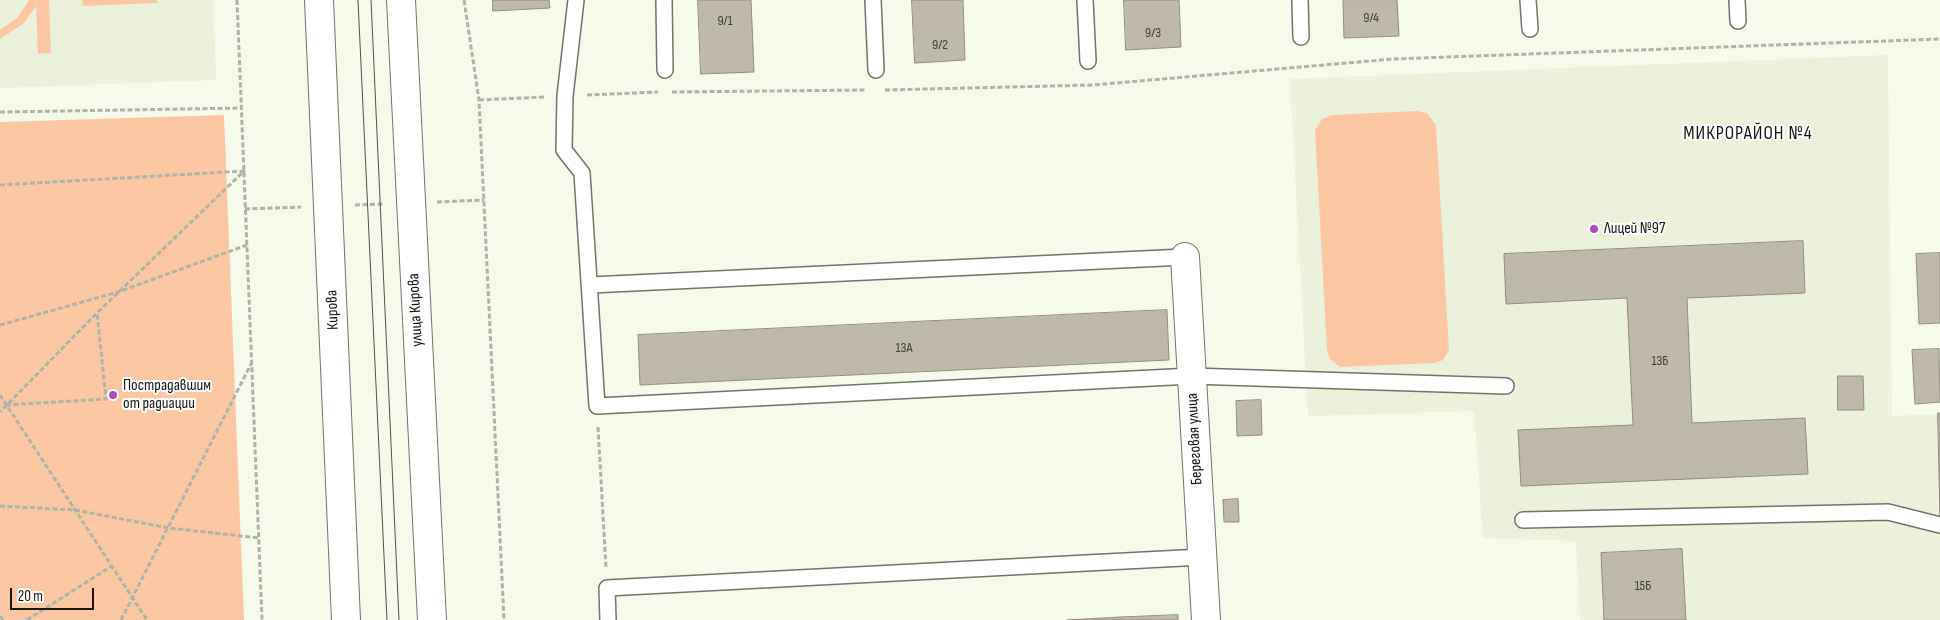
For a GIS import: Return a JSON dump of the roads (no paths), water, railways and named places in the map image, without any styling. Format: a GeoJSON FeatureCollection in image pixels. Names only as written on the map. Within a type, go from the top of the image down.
{"type":"FeatureCollection","features":[{"type":"Feature","properties":{"kind":"main road","name":"Кирова"},"geometry":{"type":"LineString","coordinates":[[319,0],[346,620]]}},
{"type":"Feature","properties":{"kind":"main road","name":"улица Кирова"},"geometry":{"type":"LineString","coordinates":[[401,0],[432,620]]}},
{"type":"Feature","properties":{"kind":"main road","name":"Береговая улица"},"geometry":{"type":"LineString","coordinates":[[1185,257],[1206,620]]}},
{"type":"Feature","properties":{"kind":"lane"},"geometry":{"type":"LineString","coordinates":[[576,0],[565,96],[564,150],[582,173],[597,406],[1192,376],[1506,386]]}},
{"type":"Feature","properties":{"kind":"lane"},"geometry":{"type":"LineString","coordinates":[[664,0],[666,70]]}},
{"type":"Feature","properties":{"kind":"lane"},"geometry":{"type":"LineString","coordinates":[[873,0],[876,70]]}},
{"type":"Feature","properties":{"kind":"lane"},"geometry":{"type":"LineString","coordinates":[[1085,0],[1088,61]]}},
{"type":"Feature","properties":{"kind":"lane"},"geometry":{"type":"LineString","coordinates":[[1300,0],[1301,37]]}},
{"type":"Feature","properties":{"kind":"lane"},"geometry":{"type":"LineString","coordinates":[[1528,0],[1530,29]]}},
{"type":"Feature","properties":{"kind":"lane"},"geometry":{"type":"LineString","coordinates":[[1737,0],[1738,21]]}},
{"type":"Feature","properties":{"kind":"lane"},"geometry":{"type":"LineString","coordinates":[[590,285],[1185,257]]}},
{"type":"Feature","properties":{"kind":"lane"},"geometry":{"type":"LineString","coordinates":[[1523,520],[1888,512],[1940,524]]}},
{"type":"Feature","properties":{"kind":"lane"},"geometry":{"type":"LineString","coordinates":[[608,620],[607,588],[1202,557]]}},
{"type":"Feature","properties":{"kind":"tram line"},"geometry":{"type":"LineString","coordinates":[[358,0],[387,620]]}},
{"type":"Feature","properties":{"kind":"tram line"},"geometry":{"type":"LineString","coordinates":[[371,0],[399,620]]}},
{"type":"Feature","properties":{"kind":"place","name":"Лицей №97"},"geometry":{"type":"Point","coordinates":[1594,229]}},
{"type":"Feature","properties":{"kind":"place","name":"Пострадавшим от радиации"},"geometry":{"type":"Point","coordinates":[113,395]}},
{"type":"Feature","properties":{"kind":"district","name":"МИКРОРАЙОН №4"},"geometry":{"type":"Point","coordinates":[1748,134]}}]}
